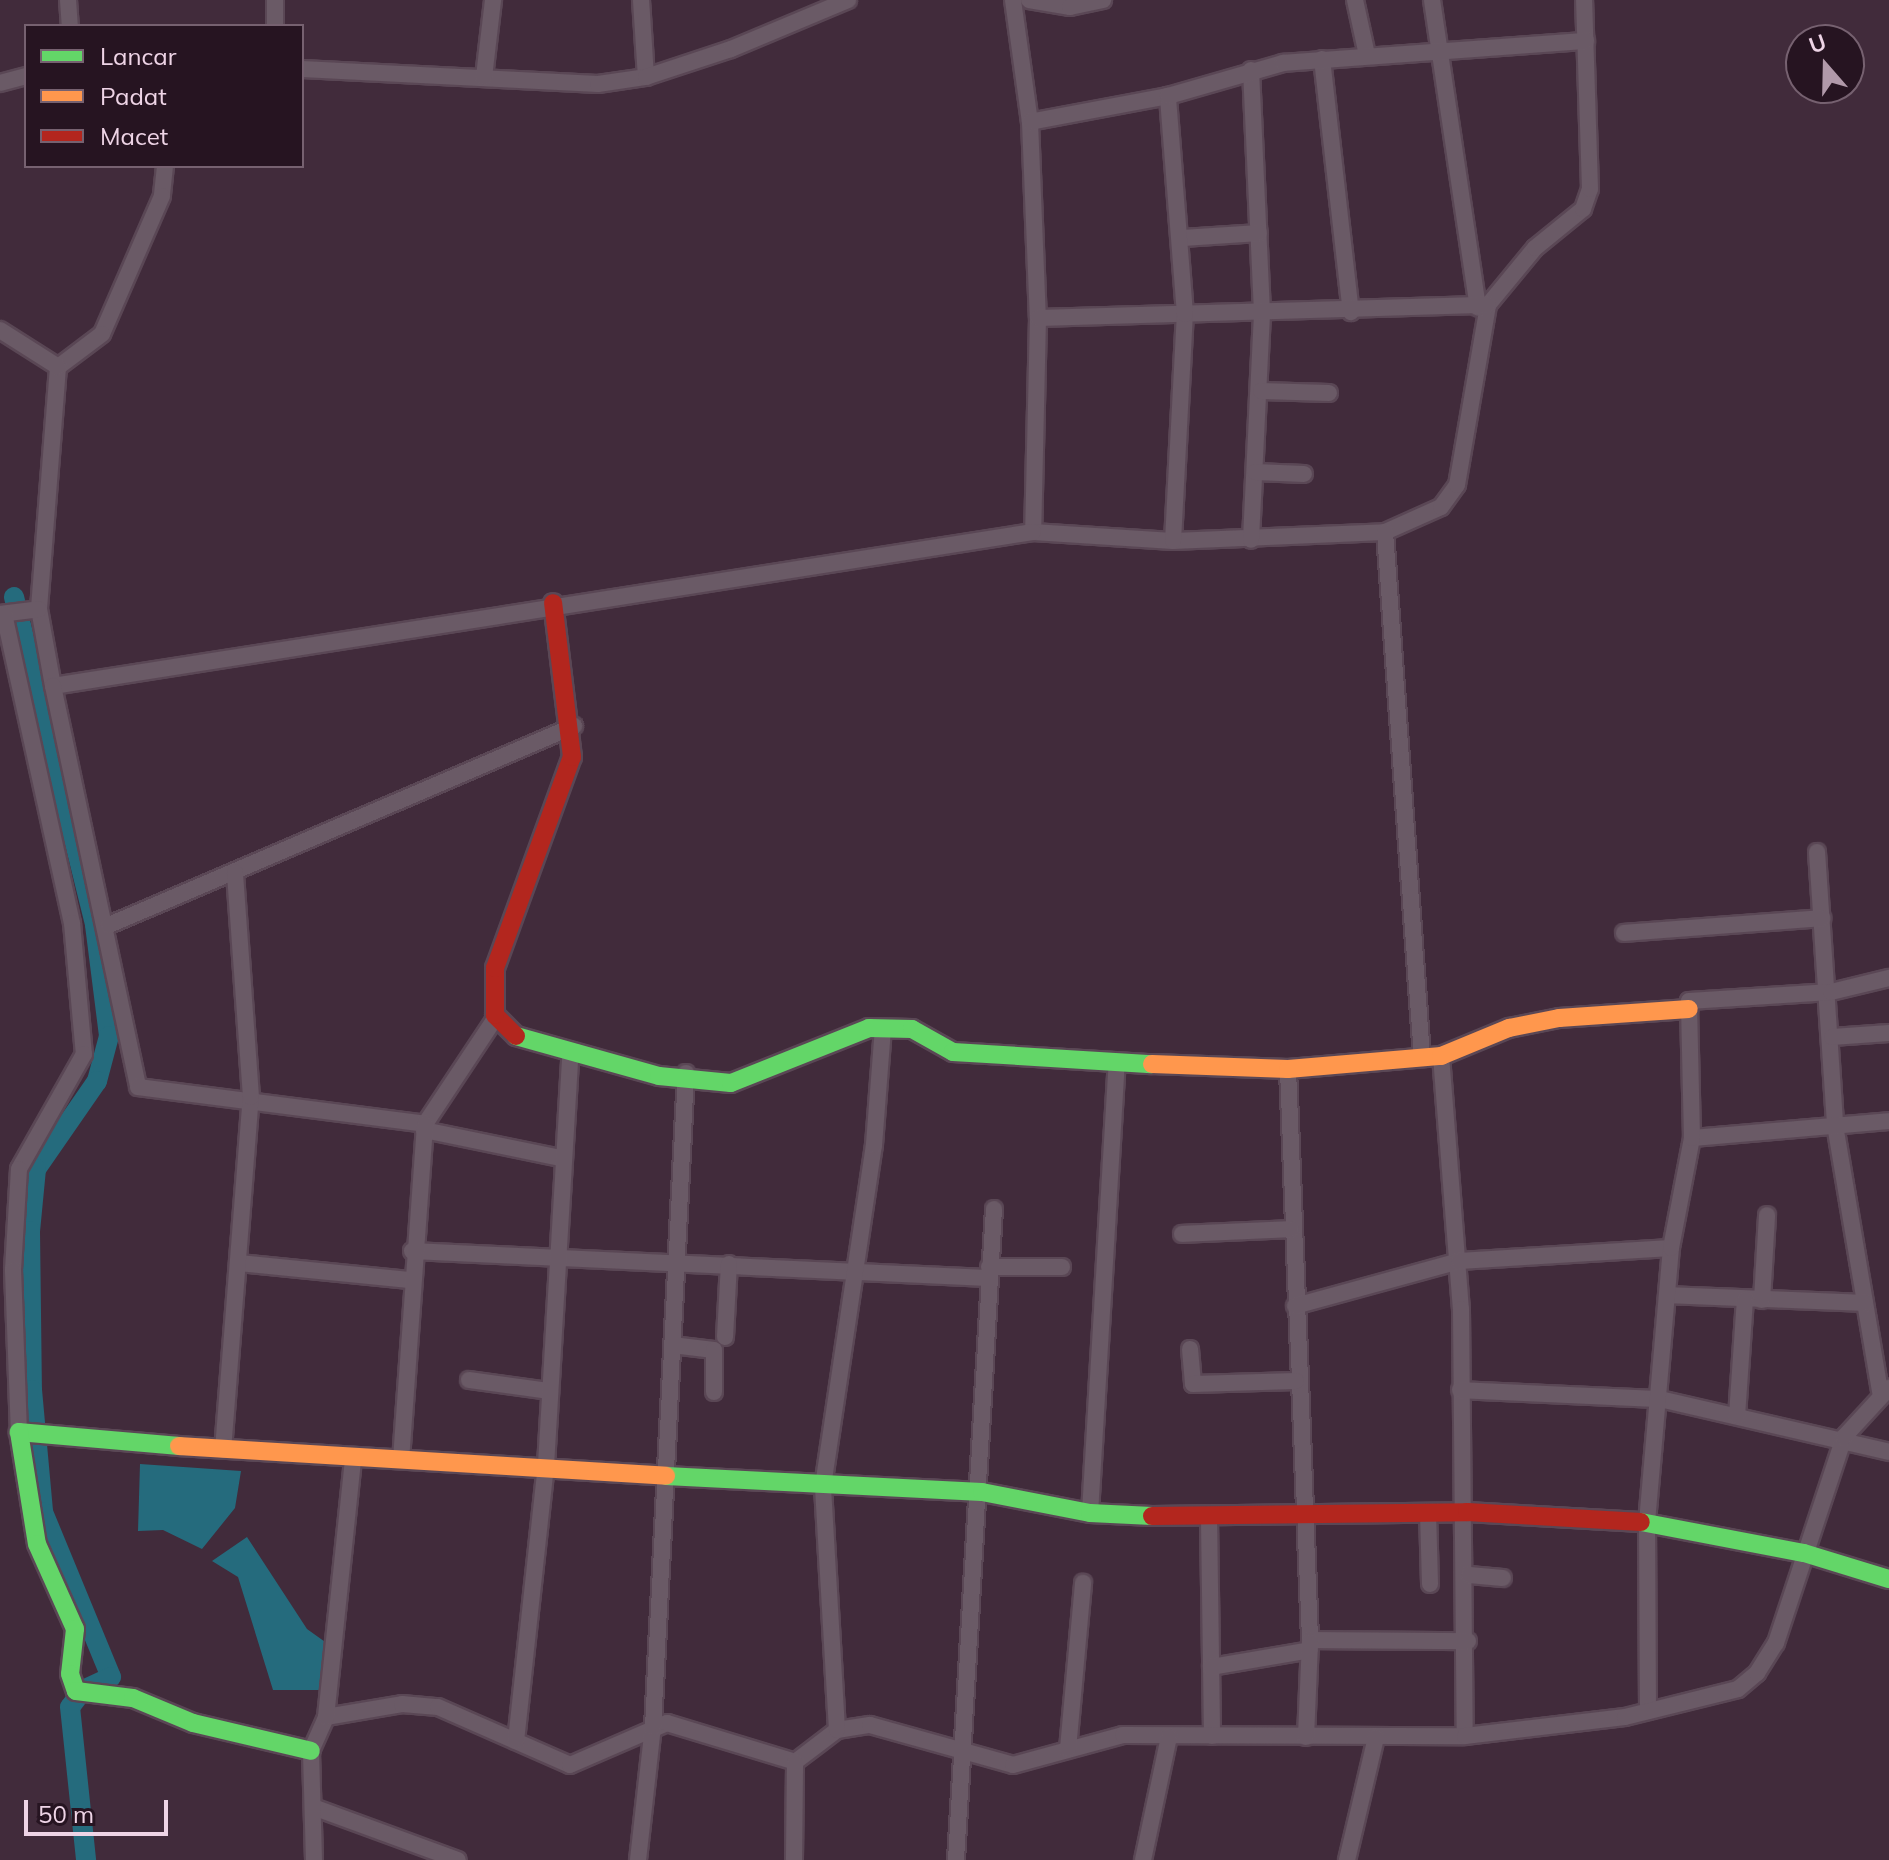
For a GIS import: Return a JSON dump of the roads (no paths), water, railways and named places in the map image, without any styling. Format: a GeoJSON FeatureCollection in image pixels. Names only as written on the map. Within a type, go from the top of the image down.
{"type":"FeatureCollection","features":[{"type":"Feature","properties":{"kind":"street"},"geometry":{"type":"LineString","coordinates":[[68,0],[70,24]]}},
{"type":"Feature","properties":{"kind":"street"},"geometry":{"type":"LineString","coordinates":[[275,0],[275,24]]}},
{"type":"Feature","properties":{"kind":"street"},"geometry":{"type":"LineString","coordinates":[[484,77],[493,0]]}},
{"type":"Feature","properties":{"kind":"street"},"geometry":{"type":"LineString","coordinates":[[641,0],[646,77]]}},
{"type":"Feature","properties":{"kind":"street"},"geometry":{"type":"LineString","coordinates":[[304,69],[598,84],[646,77],[848,0]]}},
{"type":"Feature","properties":{"kind":"street"},"geometry":{"type":"LineString","coordinates":[[1013,0],[1030,122],[1038,318],[1033,532]]}},
{"type":"Feature","properties":{"kind":"street"},"geometry":{"type":"LineString","coordinates":[[1029,0],[1070,7],[1103,0]]}},
{"type":"Feature","properties":{"kind":"street"},"geometry":{"type":"LineString","coordinates":[[1355,0],[1367,55]]}},
{"type":"Feature","properties":{"kind":"street"},"geometry":{"type":"LineString","coordinates":[[53,686],[553,603],[1033,532],[1173,541],[1385,532],[1441,507],[1457,485],[1483,306],[1432,0]]}},
{"type":"Feature","properties":{"kind":"street"},"geometry":{"type":"LineString","coordinates":[[1038,318],[1351,312],[1483,306],[1535,248],[1583,209],[1590,189],[1584,0]]}},
{"type":"Feature","properties":{"kind":"street"},"geometry":{"type":"LineString","coordinates":[[1030,122],[1168,96],[1251,70],[1322,59],[1440,48],[1586,41]]}},
{"type":"Feature","properties":{"kind":"street"},"geometry":{"type":"LineString","coordinates":[[1322,59],[1351,312]]}},
{"type":"Feature","properties":{"kind":"street"},"geometry":{"type":"LineString","coordinates":[[1251,70],[1262,314],[1261,391],[1251,540]]}},
{"type":"Feature","properties":{"kind":"street"},"geometry":{"type":"LineString","coordinates":[[0,83],[24,77]]}},
{"type":"Feature","properties":{"kind":"street"},"geometry":{"type":"LineString","coordinates":[[1168,96],[1183,238],[1185,314],[1173,541]]}},
{"type":"Feature","properties":{"kind":"street"},"geometry":{"type":"LineString","coordinates":[[165,168],[162,196],[102,334],[58,367],[39,609],[53,686],[109,925],[136,1085],[251,1099],[425,1127],[561,1158]]}},
{"type":"Feature","properties":{"kind":"street"},"geometry":{"type":"LineString","coordinates":[[1183,238],[1259,233]]}},
{"type":"Feature","properties":{"kind":"street"},"geometry":{"type":"LineString","coordinates":[[0,330],[58,367]]}},
{"type":"Feature","properties":{"kind":"street"},"geometry":{"type":"LineString","coordinates":[[1261,391],[1329,393]]}},
{"type":"Feature","properties":{"kind":"street"},"geometry":{"type":"LineString","coordinates":[[1255,472],[1304,474]]}},
{"type":"Feature","properties":{"kind":"street"},"geometry":{"type":"LineString","coordinates":[[1385,532],[1432,1057],[1459,1261],[1460,1390],[1469,1575],[1465,1736]]}},
{"type":"Feature","properties":{"kind":"street"},"geometry":{"type":"LineString","coordinates":[[401,1460],[409,1280],[425,1127],[496,1017],[495,968],[527,864],[569,772],[574,726],[553,603]]}},
{"type":"Feature","properties":{"kind":"street"},"geometry":{"type":"LineString","coordinates":[[39,609],[2,614],[72,923],[84,1054],[74,1082],[21,1159],[6,1270],[19,1432],[37,1544],[75,1629],[70,1674],[76,1691],[133,1698],[193,1723],[311,1751]]}},
{"type":"Feature","properties":{"kind":"street"},"geometry":{"type":"LineString","coordinates":[[109,925],[574,726]]}},
{"type":"Feature","properties":{"kind":"street"},"geometry":{"type":"LineString","coordinates":[[795,1762],[837,1730],[899,1730],[1013,1765],[1123,1735],[1465,1736],[1648,1711],[1738,1689],[1757,1673],[1776,1643],[1844,1437],[1884,1390],[1865,1303],[1835,1125],[1831,992],[1817,852]]}},
{"type":"Feature","properties":{"kind":"street"},"geometry":{"type":"LineString","coordinates":[[223,1450],[251,1099],[235,873]]}},
{"type":"Feature","properties":{"kind":"street"},"geometry":{"type":"LineString","coordinates":[[1624,933],[1822,918]]}},
{"type":"Feature","properties":{"kind":"street"},"geometry":{"type":"LineString","coordinates":[[1648,1711],[1647,1522],[1671,1248],[1692,1138],[1689,1001],[1831,992],[1889,978]]}},
{"type":"Feature","properties":{"kind":"street"},"geometry":{"type":"LineString","coordinates":[[496,1017],[519,1039],[570,1055],[686,1076],[740,1081],[823,1043],[883,1028],[924,1033],[953,1052],[1117,1065],[1288,1069],[1432,1057],[1524,1024],[1689,1009]]}},
{"type":"Feature","properties":{"kind":"street"},"geometry":{"type":"LineString","coordinates":[[837,1730],[823,1486],[852,1267],[874,1145],[883,1028]]}},
{"type":"Feature","properties":{"kind":"street"},"geometry":{"type":"LineString","coordinates":[[1832,1037],[1889,1033]]}},
{"type":"Feature","properties":{"kind":"street"},"geometry":{"type":"LineString","coordinates":[[516,1741],[546,1465],[561,1158],[570,1055]]}},
{"type":"Feature","properties":{"kind":"street"},"geometry":{"type":"LineString","coordinates":[[1090,1513],[1117,1065]]}},
{"type":"Feature","properties":{"kind":"street"},"geometry":{"type":"LineString","coordinates":[[1288,1069],[1296,1381],[1310,1645],[1306,1737]]}},
{"type":"Feature","properties":{"kind":"street"},"geometry":{"type":"LineString","coordinates":[[638,1860],[653,1727],[668,1474],[674,1260],[686,1076]]}},
{"type":"Feature","properties":{"kind":"street"},"geometry":{"type":"LineString","coordinates":[[1692,1138],[1889,1121]]}},
{"type":"Feature","properties":{"kind":"street"},"geometry":{"type":"LineString","coordinates":[[956,1860],[982,1492],[988,1273],[994,1209]]}},
{"type":"Feature","properties":{"kind":"street"},"geometry":{"type":"LineString","coordinates":[[1737,1416],[1767,1215]]}},
{"type":"Feature","properties":{"kind":"street"},"geometry":{"type":"LineString","coordinates":[[1182,1234],[1291,1229]]}},
{"type":"Feature","properties":{"kind":"street"},"geometry":{"type":"LineString","coordinates":[[1295,1306],[1459,1261],[1671,1248]]}},
{"type":"Feature","properties":{"kind":"street"},"geometry":{"type":"LineString","coordinates":[[412,1251],[988,1273],[1062,1267]]}},
{"type":"Feature","properties":{"kind":"street"},"geometry":{"type":"LineString","coordinates":[[239,1263],[409,1280]]}},
{"type":"Feature","properties":{"kind":"street"},"geometry":{"type":"LineString","coordinates":[[725,1337],[729,1264]]}},
{"type":"Feature","properties":{"kind":"street"},"geometry":{"type":"LineString","coordinates":[[1667,1295],[1865,1303]]}},
{"type":"Feature","properties":{"kind":"street"},"geometry":{"type":"LineString","coordinates":[[672,1345],[714,1350],[714,1392]]}},
{"type":"Feature","properties":{"kind":"street"},"geometry":{"type":"LineString","coordinates":[[1190,1349],[1193,1384],[1296,1381]]}},
{"type":"Feature","properties":{"kind":"street"},"geometry":{"type":"LineString","coordinates":[[469,1380],[549,1391]]}},
{"type":"Feature","properties":{"kind":"street"},"geometry":{"type":"LineString","coordinates":[[1460,1390],[1660,1399],[1844,1437],[1889,1452]]}},
{"type":"Feature","properties":{"kind":"street"},"geometry":{"type":"LineString","coordinates":[[19,1432],[353,1461],[546,1465],[823,1486],[982,1492],[1090,1513],[1209,1518],[1467,1512],[1647,1522],[1804,1553],[1889,1579]]}},
{"type":"Feature","properties":{"kind":"street"},"geometry":{"type":"LineString","coordinates":[[314,1860],[311,1751],[326,1717],[353,1461]]}},
{"type":"Feature","properties":{"kind":"street"},"geometry":{"type":"LineString","coordinates":[[1428,1512],[1430,1584]]}},
{"type":"Feature","properties":{"kind":"street"},"geometry":{"type":"LineString","coordinates":[[1209,1518],[1212,1736]]}},
{"type":"Feature","properties":{"kind":"street"},"geometry":{"type":"LineString","coordinates":[[1469,1575],[1503,1578]]}},
{"type":"Feature","properties":{"kind":"street"},"geometry":{"type":"LineString","coordinates":[[1068,1749],[1083,1583]]}},
{"type":"Feature","properties":{"kind":"street"},"geometry":{"type":"LineString","coordinates":[[1211,1667],[1310,1645],[1468,1641]]}},
{"type":"Feature","properties":{"kind":"street"},"geometry":{"type":"LineString","coordinates":[[326,1717],[402,1704],[438,1707],[570,1765],[653,1727],[680,1725],[795,1762]]}},
{"type":"Feature","properties":{"kind":"street"},"geometry":{"type":"LineString","coordinates":[[1143,1860],[1169,1737]]}},
{"type":"Feature","properties":{"kind":"street"},"geometry":{"type":"LineString","coordinates":[[1347,1860],[1376,1737]]}},
{"type":"Feature","properties":{"kind":"street"},"geometry":{"type":"LineString","coordinates":[[794,1860],[795,1762]]}},
{"type":"Feature","properties":{"kind":"street"},"geometry":{"type":"LineString","coordinates":[[313,1807],[458,1860]]}},
{"type":"Feature","properties":{"kind":"water"},"geometry":{"type":"Polygon","coordinates":[[[140,1464],[241,1471],[235,1508],[202,1549],[163,1530],[138,1531],[140,1464]]]}},
{"type":"Feature","properties":{"kind":"water"},"geometry":{"type":"Polygon","coordinates":[[[247,1537],[307,1629],[328,1644],[321,1690],[273,1690],[238,1577],[212,1561],[247,1537]]]}},
{"type":"Feature","properties":{"kind":"waterway"},"geometry":{"type":"LineString","coordinates":[[14,597],[95,925],[109,1036],[97,1081],[36,1169],[30,1231],[32,1390],[43,1512],[111,1677],[83,1690],[70,1707],[86,1860]]}}]}
